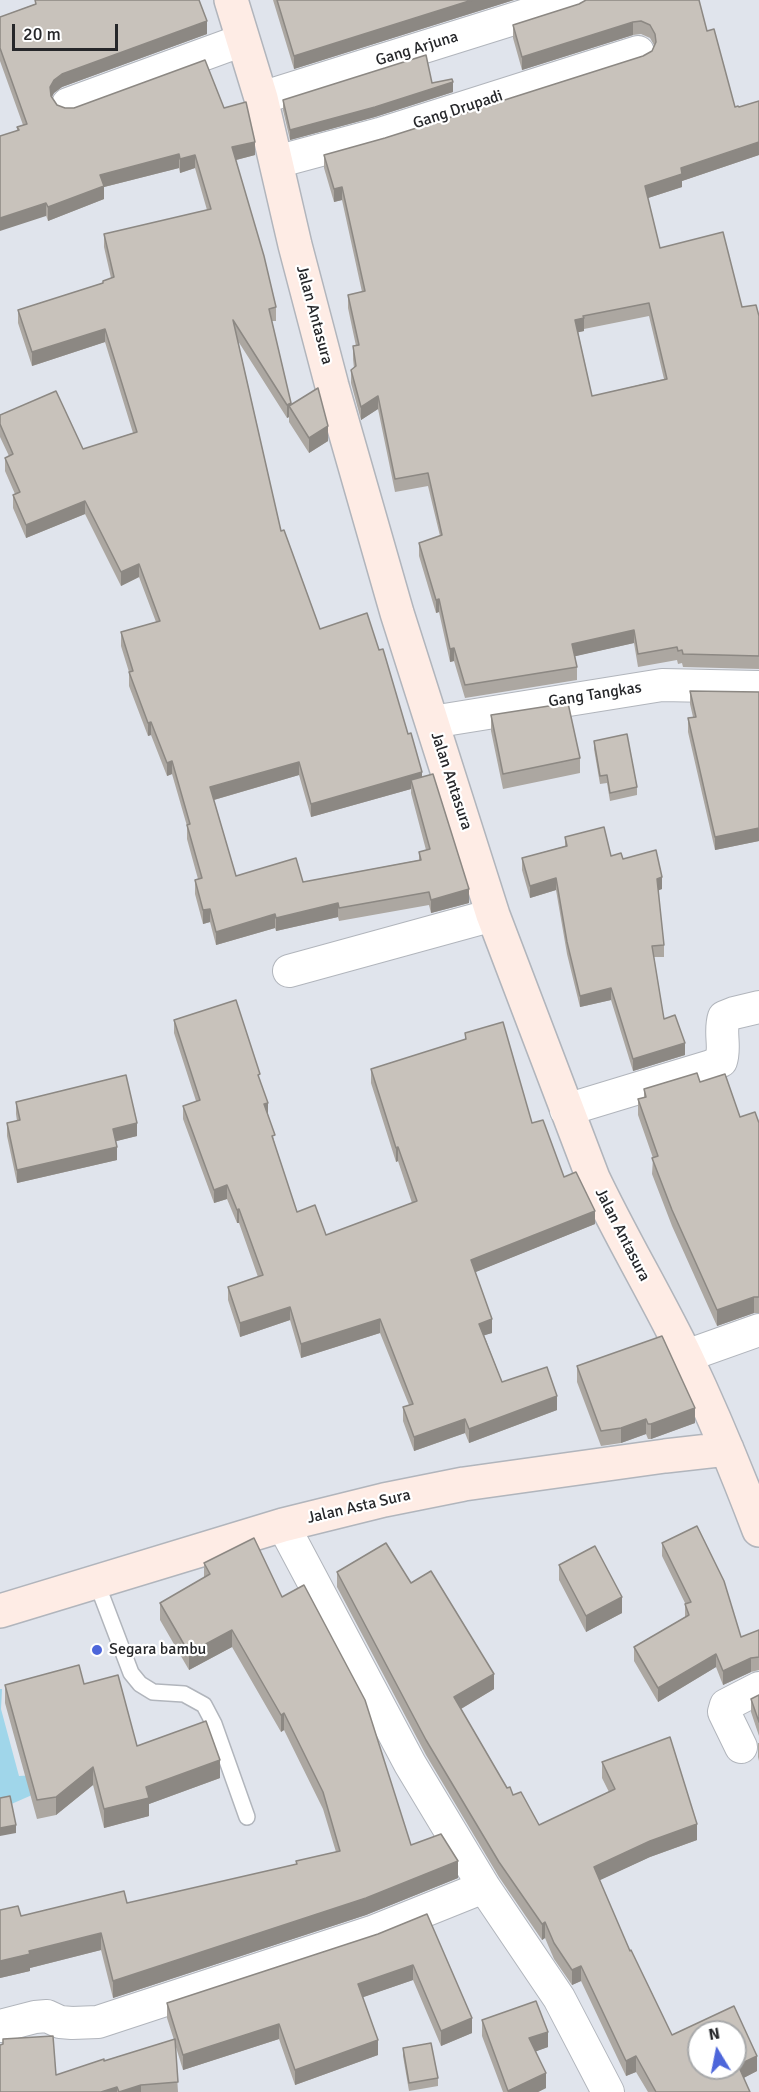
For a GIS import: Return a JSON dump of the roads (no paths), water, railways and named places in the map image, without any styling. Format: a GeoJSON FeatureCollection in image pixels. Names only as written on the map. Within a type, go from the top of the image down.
{"type":"FeatureCollection","features":[{"type":"Feature","properties":{"kind":"main road","name":"Jalan Antasura"},"geometry":{"type":"LineString","coordinates":[[231,0],[261,98],[295,245],[332,386],[397,613],[493,915],[593,1178],[686,1356],[727,1449],[751,1487],[759,1530]]}},
{"type":"Feature","properties":{"kind":"main road","name":"Jalan Asta Sura"},"geometry":{"type":"LineString","coordinates":[[0,1611],[283,1525],[384,1500],[464,1484],[727,1449]]}},
{"type":"Feature","properties":{"kind":"street","name":"Gang Arjuna"},"geometry":{"type":"LineString","coordinates":[[261,98],[574,0]]}},
{"type":"Feature","properties":{"kind":"street"},"geometry":{"type":"LineString","coordinates":[[68,104],[243,40]]}},
{"type":"Feature","properties":{"kind":"street","name":"Gang Drupadi"},"geometry":{"type":"LineString","coordinates":[[276,162],[380,134],[638,52]]}},
{"type":"Feature","properties":{"kind":"street","name":"Gang Tangkas"},"geometry":{"type":"LineString","coordinates":[[432,722],[662,685],[759,687]]}},
{"type":"Feature","properties":{"kind":"street"},"geometry":{"type":"LineString","coordinates":[[289,970],[493,915]]}},
{"type":"Feature","properties":{"kind":"street"},"geometry":{"type":"LineString","coordinates":[[566,1110],[721,1061],[724,1052],[722,1024],[724,1017],[759,1007]]}},
{"type":"Feature","properties":{"kind":"street"},"geometry":{"type":"LineString","coordinates":[[686,1356],[759,1330]]}},
{"type":"Feature","properties":{"kind":"street"},"geometry":{"type":"LineString","coordinates":[[283,1525],[410,1764],[484,1887],[559,1998],[609,2092]]}},
{"type":"Feature","properties":{"kind":"street"},"geometry":{"type":"LineString","coordinates":[[741,1747],[724,1712],[726,1705],[759,1688]]}},
{"type":"Feature","properties":{"kind":"street"},"geometry":{"type":"LineString","coordinates":[[0,2026],[47,2016],[60,2022],[98,2022],[361,1935],[484,1887]]}},
{"type":"Feature","properties":{"kind":"lane"},"geometry":{"type":"LineString","coordinates":[[96,1581],[131,1673],[140,1684],[153,1692],[184,1694],[204,1705],[214,1724],[247,1817]]}},
{"type":"Feature","properties":{"kind":"water"},"geometry":{"type":"Polygon","coordinates":[[[0,1689],[2,1689],[1,1709],[19,1776],[36,1775],[32,1795],[0,1809],[0,1689]]]}},
{"type":"Feature","properties":{"kind":"place","name":"Segara bambu"},"geometry":{"type":"Point","coordinates":[97,1650]}}]}
